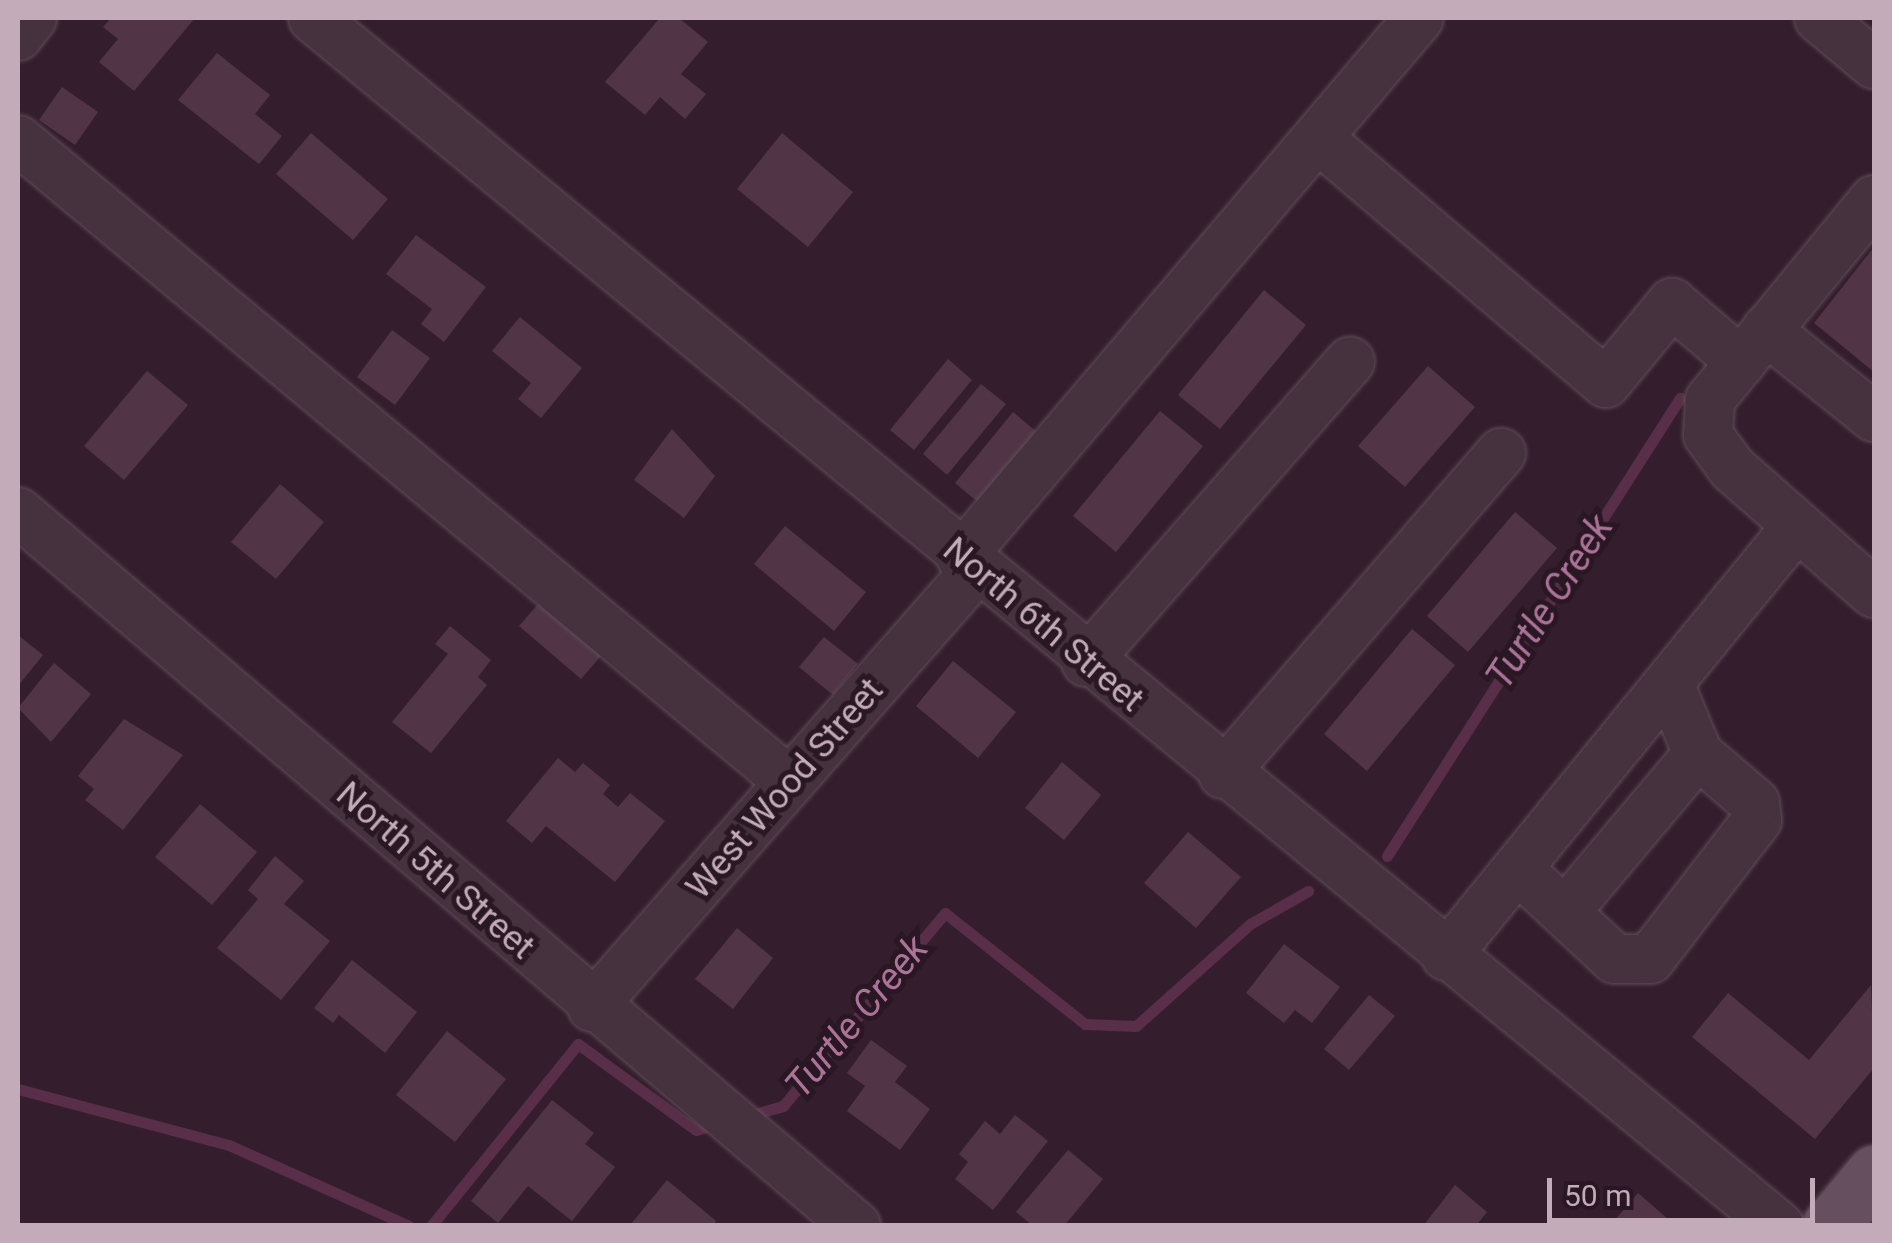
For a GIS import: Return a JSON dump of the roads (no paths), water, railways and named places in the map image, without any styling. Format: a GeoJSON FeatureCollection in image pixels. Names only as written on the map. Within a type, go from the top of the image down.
{"type":"FeatureCollection","features":[{"type":"Feature","properties":{"kind":"main road"},"geometry":{"type":"LineString","coordinates":[[1830,1226],[1874,1173]]}},
{"type":"Feature","properties":{"kind":"street"},"geometry":{"type":"LineString","coordinates":[[18,36],[32,18]]}},
{"type":"Feature","properties":{"kind":"street","name":"North 6th Street"},"geometry":{"type":"LineString","coordinates":[[313,18],[1086,662],[1779,1226]]}},
{"type":"Feature","properties":{"kind":"street","name":"West Wood Street"},"geometry":{"type":"LineString","coordinates":[[592,1006],[790,782],[1419,18]]}},
{"type":"Feature","properties":{"kind":"street"},"geometry":{"type":"LineString","coordinates":[[1819,18],[1874,64]]}},
{"type":"Feature","properties":{"kind":"street"},"geometry":{"type":"LineString","coordinates":[[1318,138],[1606,383],[1672,303],[1874,417]]}},
{"type":"Feature","properties":{"kind":"street"},"geometry":{"type":"LineString","coordinates":[[18,140],[790,782]]}},
{"type":"Feature","properties":{"kind":"street"},"geometry":{"type":"LineString","coordinates":[[1874,200],[1710,400],[1708,435],[1796,527],[1874,592]]}},
{"type":"Feature","properties":{"kind":"street"},"geometry":{"type":"LineString","coordinates":[[1086,662],[1350,362]]}},
{"type":"Feature","properties":{"kind":"street"},"geometry":{"type":"LineString","coordinates":[[1224,774],[1500,453]]}},
{"type":"Feature","properties":{"kind":"street","name":"North 5th Street"},"geometry":{"type":"LineString","coordinates":[[18,512],[592,1006],[856,1226]]}},
{"type":"Feature","properties":{"kind":"street"},"geometry":{"type":"LineString","coordinates":[[1446,956],[1796,527]]}},
{"type":"Feature","properties":{"kind":"street"},"geometry":{"type":"LineString","coordinates":[[1518,869],[1615,958],[1650,960],[1757,820],[1755,803],[1698,754],[1670,686]]}},
{"type":"Feature","properties":{"kind":"street"},"geometry":{"type":"LineString","coordinates":[[1565,912],[1698,754]]}},
{"type":"Feature","properties":{"kind":"waterway","name":"Turtle Creek"},"geometry":{"type":"LineString","coordinates":[[1387,856],[1680,398]]}},
{"type":"Feature","properties":{"kind":"waterway","name":"Turtle Creek"},"geometry":{"type":"LineString","coordinates":[[744,1117],[783,1106],[945,913],[1085,1024],[1136,1026],[1250,924],[1308,891]]}},
{"type":"Feature","properties":{"kind":"waterway","name":"Turtle Creek"},"geometry":{"type":"LineString","coordinates":[[431,1226],[578,1044],[696,1130],[717,1124]]}},
{"type":"Feature","properties":{"kind":"waterway","name":"Turtle Creek"},"geometry":{"type":"LineString","coordinates":[[18,1089],[229,1145],[409,1226]]}}]}
